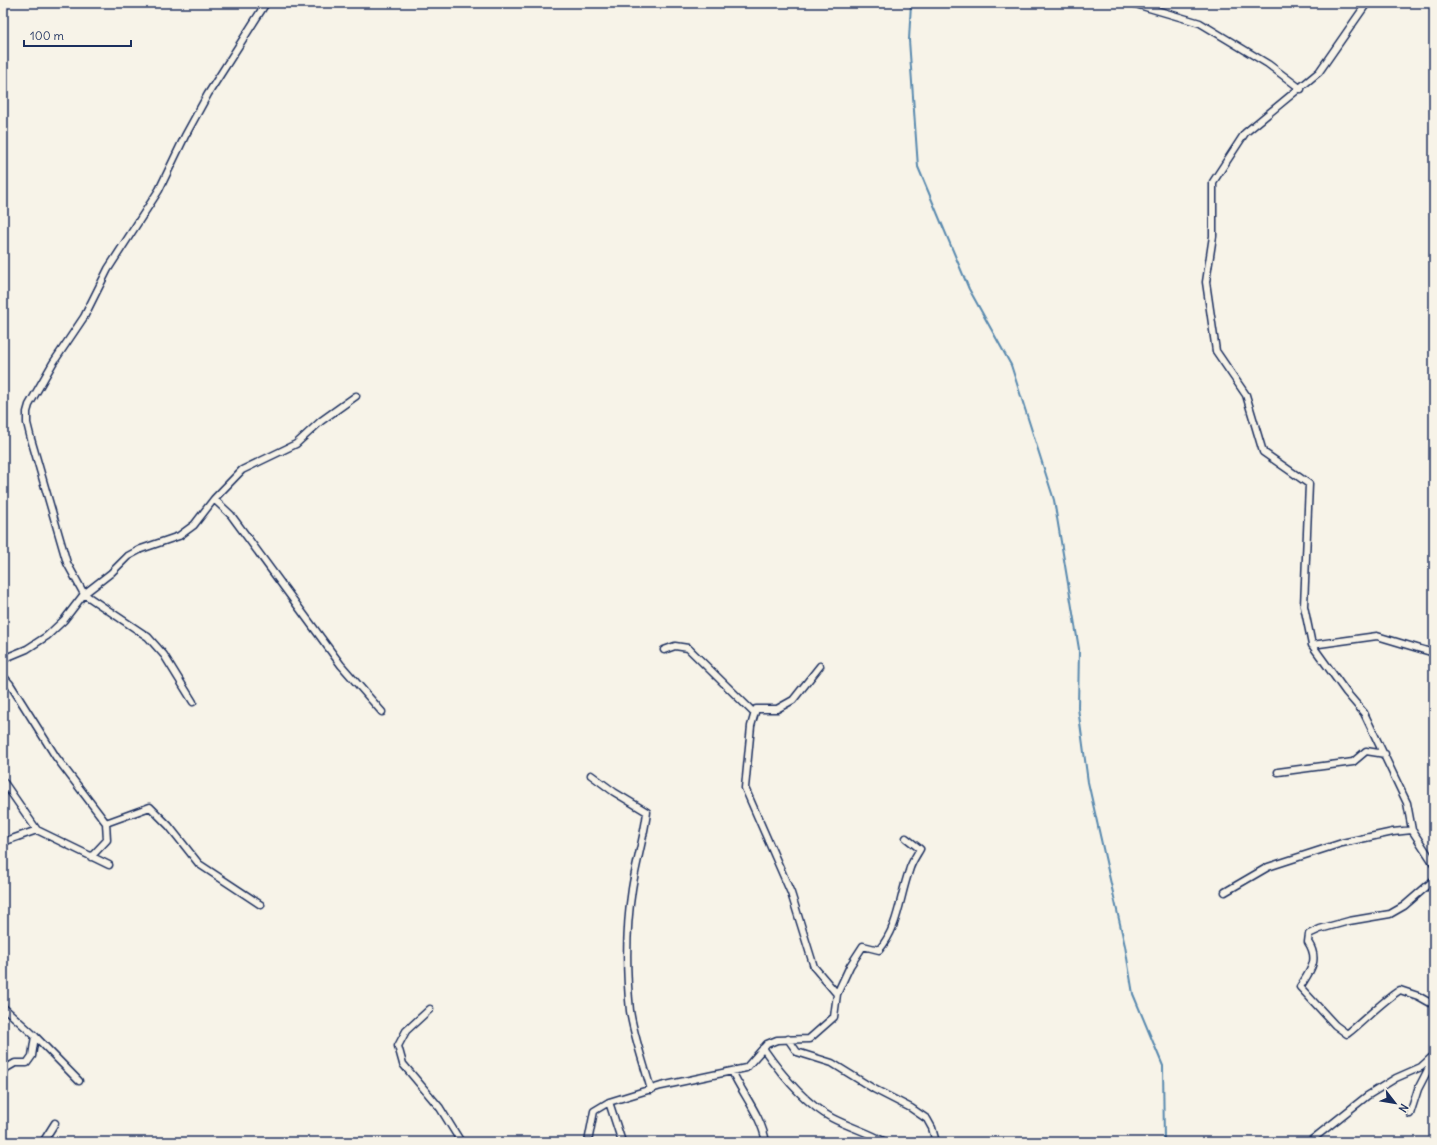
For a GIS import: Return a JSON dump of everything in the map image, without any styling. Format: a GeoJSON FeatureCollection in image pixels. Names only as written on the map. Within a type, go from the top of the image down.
{"type":"FeatureCollection","features":[{"type":"Feature","properties":{"kind":"street"},"geometry":{"type":"LineString","coordinates":[[193,702],[164,655],[148,637],[84,594],[67,563],[33,446],[27,423],[27,412],[29,405],[53,363],[84,317],[108,269],[160,190],[185,136],[208,94],[266,3]]}},
{"type":"Feature","properties":{"kind":"street"},"geometry":{"type":"LineString","coordinates":[[1132,3],[1200,23],[1268,64],[1301,89]]}},
{"type":"Feature","properties":{"kind":"street"},"geometry":{"type":"LineString","coordinates":[[1367,3],[1320,72],[1245,133],[1213,182],[1213,236],[1206,282],[1216,352],[1246,395],[1263,452],[1309,484],[1304,606],[1312,645],[1346,692],[1364,713],[1385,754],[1407,803],[1412,830],[1434,864]]}},
{"type":"Feature","properties":{"kind":"street"},"geometry":{"type":"LineString","coordinates":[[3,659],[27,649],[47,636],[64,620],[84,594],[111,574],[128,556],[141,549],[179,536],[194,525],[214,499],[242,470],[296,444],[321,421],[356,396]]}},
{"type":"Feature","properties":{"kind":"street"},"geometry":{"type":"LineString","coordinates":[[214,499],[231,515],[341,665],[382,712]]}},
{"type":"Feature","properties":{"kind":"street"},"geometry":{"type":"LineString","coordinates":[[1312,645],[1377,636],[1434,653]]}},
{"type":"Feature","properties":{"kind":"street"},"geometry":{"type":"LineString","coordinates":[[664,650],[675,646],[688,648],[754,713]]}},
{"type":"Feature","properties":{"kind":"street"},"geometry":{"type":"LineString","coordinates":[[820,666],[793,700],[777,709],[756,709],[751,726],[745,788],[791,893],[814,967],[837,994]]}},
{"type":"Feature","properties":{"kind":"street"},"geometry":{"type":"LineString","coordinates":[[3,676],[10,684],[56,757],[106,823],[106,840],[91,856]]}},
{"type":"Feature","properties":{"kind":"street"},"geometry":{"type":"LineString","coordinates":[[1278,772],[1353,762],[1366,751],[1385,754]]}},
{"type":"Feature","properties":{"kind":"street"},"geometry":{"type":"LineString","coordinates":[[591,775],[614,792],[647,812],[645,832],[632,889],[628,927],[628,965],[630,1011],[651,1090]]}},
{"type":"Feature","properties":{"kind":"street"},"geometry":{"type":"LineString","coordinates":[[3,781],[37,830],[109,865]]}},
{"type":"Feature","properties":{"kind":"street"},"geometry":{"type":"LineString","coordinates":[[106,823],[150,807],[169,826],[199,864],[261,905]]}},
{"type":"Feature","properties":{"kind":"street"},"geometry":{"type":"LineString","coordinates":[[3,844],[6,841],[37,830]]}},
{"type":"Feature","properties":{"kind":"street"},"geometry":{"type":"LineString","coordinates":[[1225,892],[1268,867],[1342,843],[1393,832],[1412,830]]}},
{"type":"Feature","properties":{"kind":"street"},"geometry":{"type":"LineString","coordinates":[[588,1142],[594,1111],[609,1102],[661,1086],[746,1068],[767,1044],[777,1040],[809,1039],[823,1028],[834,1017],[837,994],[850,966],[863,946],[878,950],[888,938],[904,892],[909,871],[920,848],[906,838]]}},
{"type":"Feature","properties":{"kind":"street"},"geometry":{"type":"LineString","coordinates":[[1434,880],[1404,906],[1390,914],[1349,921],[1320,929],[1309,934],[1308,942],[1313,951],[1314,962],[1300,987],[1335,1025],[1347,1034],[1389,997],[1400,990],[1418,996],[1434,1005]]}},
{"type":"Feature","properties":{"kind":"street"},"geometry":{"type":"LineString","coordinates":[[3,1007],[79,1081]]}},
{"type":"Feature","properties":{"kind":"street"},"geometry":{"type":"LineString","coordinates":[[430,1009],[406,1030],[398,1046],[403,1064],[440,1108],[461,1142]]}},
{"type":"Feature","properties":{"kind":"street"},"geometry":{"type":"LineString","coordinates":[[3,1070],[15,1063],[27,1063],[32,1056],[34,1036]]}},
{"type":"Feature","properties":{"kind":"street"},"geometry":{"type":"LineString","coordinates":[[788,1039],[797,1052],[832,1063],[874,1089],[911,1108],[927,1119],[932,1128],[936,1142]]}},
{"type":"Feature","properties":{"kind":"street"},"geometry":{"type":"LineString","coordinates":[[763,1048],[777,1068],[795,1088],[819,1109],[830,1117],[885,1142]]}},
{"type":"Feature","properties":{"kind":"street"},"geometry":{"type":"LineString","coordinates":[[1309,1142],[1367,1096],[1396,1078],[1421,1067],[1434,1055]]}},
{"type":"Feature","properties":{"kind":"street"},"geometry":{"type":"LineString","coordinates":[[1410,1114],[1418,1089],[1434,1058]]}},
{"type":"Feature","properties":{"kind":"street"},"geometry":{"type":"LineString","coordinates":[[732,1071],[742,1093],[761,1122],[766,1142]]}},
{"type":"Feature","properties":{"kind":"street"},"geometry":{"type":"LineString","coordinates":[[609,1102],[622,1142]]}},
{"type":"Feature","properties":{"kind":"street"},"geometry":{"type":"LineString","coordinates":[[43,1142],[55,1122]]}},
{"type":"Feature","properties":{"kind":"waterway"},"geometry":{"type":"LineString","coordinates":[[911,3],[909,40],[918,167],[969,289],[1011,365],[1054,500],[1079,649],[1078,708],[1088,782],[1125,946],[1133,994],[1163,1066],[1164,1142]]}}]}
